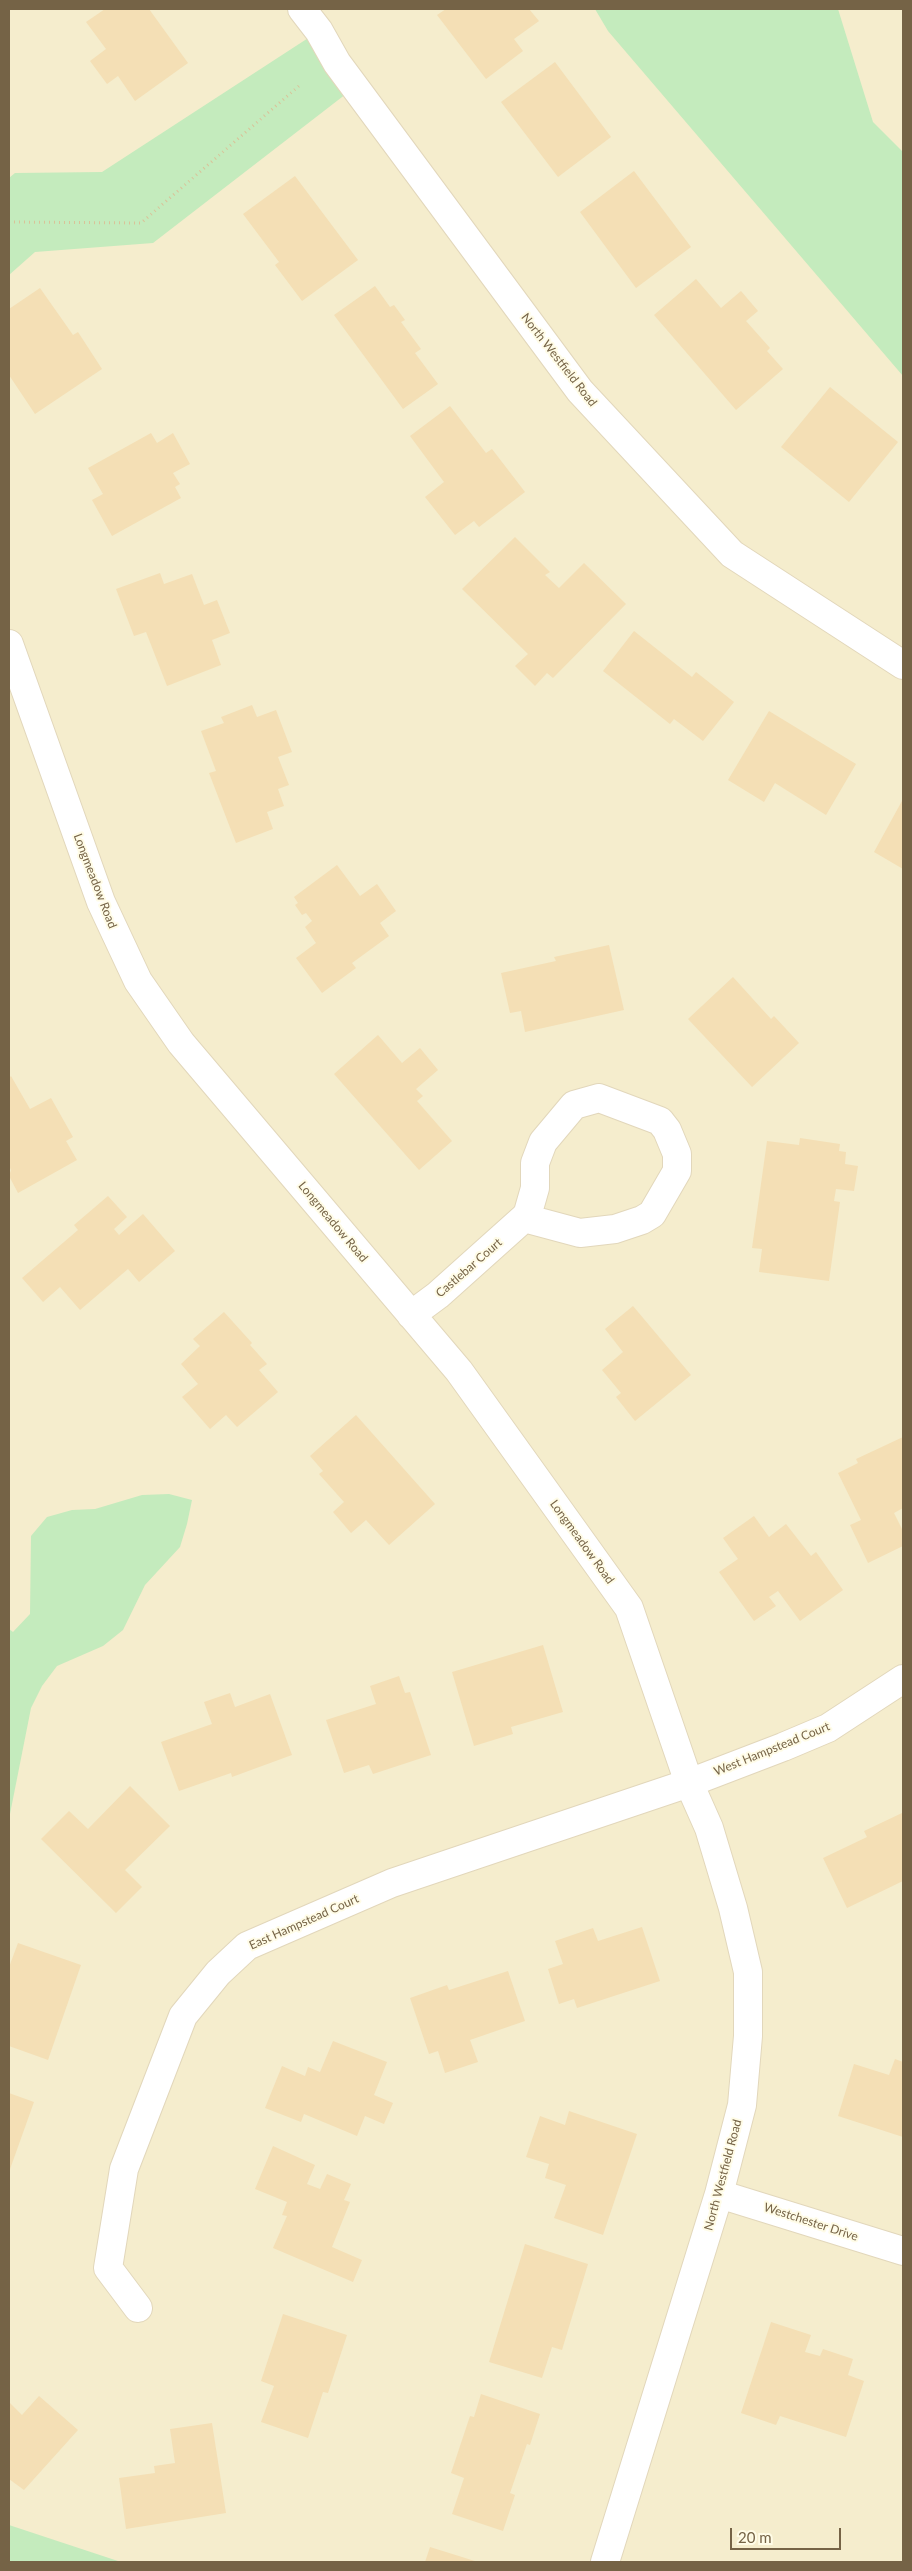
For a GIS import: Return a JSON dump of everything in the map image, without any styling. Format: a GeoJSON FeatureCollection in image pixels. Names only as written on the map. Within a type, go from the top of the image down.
{"type":"FeatureCollection","features":[{"type":"Feature","properties":{"kind":"street","name":"North Westfield Road"},"geometry":{"type":"LineString","coordinates":[[302,9],[320,31],[337,63],[587,398],[732,554],[903,665]]}},
{"type":"Feature","properties":{"kind":"street","name":"Longmeadow Road"},"geometry":{"type":"LineString","coordinates":[[9,644],[101,902],[138,981],[181,1043],[460,1371],[629,1608],[689,1783]]}},
{"type":"Feature","properties":{"kind":"street","name":"Castlebar Court"},"geometry":{"type":"LineString","coordinates":[[411,1315],[438,1295],[524,1218],[527,1216],[535,1188],[535,1163],[543,1142],[574,1105],[600,1098],[660,1121],[666,1130],[677,1154],[677,1171],[652,1214],[642,1220],[615,1228],[580,1233],[524,1218]]}},
{"type":"Feature","properties":{"kind":"street","name":"West Hampstead Court"},"geometry":{"type":"LineString","coordinates":[[689,1783],[828,1728],[903,1679]]}},
{"type":"Feature","properties":{"kind":"street","name":"North Westfield Road"},"geometry":{"type":"LineString","coordinates":[[605,2562],[719,2194],[742,2105],[748,2036],[748,1972],[733,1908],[709,1828],[689,1783]]}},
{"type":"Feature","properties":{"kind":"street","name":"East Hampstead Court"},"geometry":{"type":"LineString","coordinates":[[138,2308],[108,2268],[124,2169],[183,2016],[233,1959],[247,1946],[392,1883],[689,1783]]}},
{"type":"Feature","properties":{"kind":"street","name":"Westchester Drive"},"geometry":{"type":"LineString","coordinates":[[719,2194],[903,2251]]}},
{"type":"Feature","properties":{"kind":"path"},"geometry":{"type":"LineString","coordinates":[[9,222],[141,223],[300,85]]}},
{"type":"Feature","properties":{"kind":"shaded area"},"geometry":{"type":"Polygon","coordinates":[[[9,9],[903,9],[903,2562],[9,2562],[9,1754],[39,1672],[9,1629],[9,9]]]}},
{"type":"Feature","properties":{"kind":"green space"},"geometry":{"type":"Polygon","coordinates":[[[595,9],[838,9],[873,122],[903,152],[903,376],[608,31],[595,9]]]}},
{"type":"Feature","properties":{"kind":"green space"},"geometry":{"type":"Polygon","coordinates":[[[319,31],[355,87],[153,243],[35,252],[9,275],[9,178],[15,173],[102,172],[319,31]]]}},
{"type":"Feature","properties":{"kind":"green space"},"geometry":{"type":"Polygon","coordinates":[[[169,1494],[192,1500],[180,1547],[145,1585],[123,1630],[103,1646],[57,1666],[42,1686],[31,1708],[9,1819],[9,1629],[13,1632],[30,1614],[31,1536],[47,1517],[72,1510],[95,1509],[142,1495],[169,1494]]]}},
{"type":"Feature","properties":{"kind":"green space"},"geometry":{"type":"Polygon","coordinates":[[[9,2525],[121,2562],[9,2562],[9,2525]]]}},
{"type":"Feature","properties":{"kind":"building"},"geometry":{"type":"Polygon","coordinates":[[[105,9],[149,9],[188,63],[135,101],[118,76],[107,84],[90,61],[106,49],[86,22],[105,9]]]}},
{"type":"Feature","properties":{"kind":"building"},"geometry":{"type":"Polygon","coordinates":[[[446,9],[529,9],[539,21],[514,39],[523,51],[486,79],[437,15],[446,9]]]}},
{"type":"Feature","properties":{"kind":"building"},"geometry":{"type":"Polygon","coordinates":[[[555,62],[611,137],[558,177],[501,102],[555,62]]]}},
{"type":"Feature","properties":{"kind":"building"},"geometry":{"type":"Polygon","coordinates":[[[634,171],[691,247],[636,288],[580,212],[634,171]]]}},
{"type":"Feature","properties":{"kind":"building"},"geometry":{"type":"Polygon","coordinates":[[[295,176],[358,260],[302,301],[275,265],[279,262],[243,214],[295,176]]]}},
{"type":"Feature","properties":{"kind":"building"},"geometry":{"type":"Polygon","coordinates":[[[696,279],[721,308],[741,291],[758,311],[746,321],[770,348],[767,351],[783,369],[736,410],[654,315],[696,279]]]}},
{"type":"Feature","properties":{"kind":"building"},"geometry":{"type":"Polygon","coordinates":[[[375,286],[390,307],[394,305],[405,320],[401,322],[421,349],[415,353],[438,384],[403,409],[334,315],[375,286]]]}},
{"type":"Feature","properties":{"kind":"building"},"geometry":{"type":"Polygon","coordinates":[[[40,288],[73,335],[78,332],[102,369],[35,414],[9,375],[9,309],[40,288]]]}},
{"type":"Feature","properties":{"kind":"building"},"geometry":{"type":"Polygon","coordinates":[[[830,387],[898,442],[849,502],[781,447],[830,387]]]}},
{"type":"Feature","properties":{"kind":"building"},"geometry":{"type":"Polygon","coordinates":[[[450,406],[486,453],[492,449],[525,492],[479,527],[474,521],[455,535],[425,497],[444,482],[410,436],[450,406]]]}},
{"type":"Feature","properties":{"kind":"building"},"geometry":{"type":"Polygon","coordinates":[[[151,433],[157,443],[173,433],[190,464],[173,473],[180,484],[175,487],[181,498],[112,536],[92,500],[103,494],[88,468],[151,433]]]}},
{"type":"Feature","properties":{"kind":"building"},"geometry":{"type":"Polygon","coordinates":[[[515,537],[550,572],[545,575],[559,588],[584,563],[626,604],[553,678],[547,673],[535,686],[515,666],[528,654],[462,589],[515,537]]]}},
{"type":"Feature","properties":{"kind":"building"},"geometry":{"type":"Polygon","coordinates":[[[160,573],[164,584],[192,574],[204,605],[217,600],[230,633],[212,640],[221,665],[167,686],[146,632],[134,636],[116,589],[160,573]]]}},
{"type":"Feature","properties":{"kind":"building"},"geometry":{"type":"Polygon","coordinates":[[[634,631],[692,677],[696,672],[734,702],[703,741],[674,719],[670,724],[603,671],[634,631]]]}},
{"type":"Feature","properties":{"kind":"building"},"geometry":{"type":"Polygon","coordinates":[[[252,705],[257,717],[276,710],[292,752],[278,757],[289,785],[278,789],[284,806],[267,812],[273,829],[236,843],[209,773],[216,771],[201,731],[224,723],[221,717],[252,705]]]}},
{"type":"Feature","properties":{"kind":"building"},"geometry":{"type":"Polygon","coordinates":[[[769,711],[856,764],[826,815],[775,783],[764,802],[728,780],[769,711]]]}},
{"type":"Feature","properties":{"kind":"building"},"geometry":{"type":"Polygon","coordinates":[[[903,799],[903,869],[874,852],[903,799]]]}},
{"type":"Feature","properties":{"kind":"building"},"geometry":{"type":"Polygon","coordinates":[[[337,865],[360,896],[377,884],[396,911],[380,923],[389,936],[352,963],[356,968],[322,993],[296,958],[316,943],[305,927],[312,921],[306,913],[302,915],[295,905],[298,903],[294,897],[337,865]]]}},
{"type":"Feature","properties":{"kind":"building"},"geometry":{"type":"Polygon","coordinates":[[[609,945],[624,1010],[525,1032],[521,1011],[510,1013],[501,973],[556,961],[554,957],[609,945]]]}},
{"type":"Feature","properties":{"kind":"building"},"geometry":{"type":"Polygon","coordinates":[[[733,977],[771,1019],[774,1016],[799,1043],[752,1087],[688,1019],[733,977]]]}},
{"type":"Feature","properties":{"kind":"building"},"geometry":{"type":"Polygon","coordinates":[[[378,1035],[402,1063],[420,1048],[438,1070],[416,1089],[423,1096],[417,1101],[452,1141],[419,1170],[334,1074],[378,1035]]]}},
{"type":"Feature","properties":{"kind":"building"},"geometry":{"type":"Polygon","coordinates":[[[11,1076],[30,1109],[51,1098],[73,1137],[66,1141],[77,1160],[18,1193],[9,1176],[11,1170],[9,1166],[9,1078],[11,1076]]]}},
{"type":"Feature","properties":{"kind":"building"},"geometry":{"type":"Polygon","coordinates":[[[800,1138],[840,1144],[839,1151],[846,1152],[845,1164],[858,1166],[854,1191],[836,1189],[834,1201],[840,1202],[829,1281],[759,1272],[762,1249],[752,1248],[767,1141],[799,1145],[800,1138]]]}},
{"type":"Feature","properties":{"kind":"building"},"geometry":{"type":"Polygon","coordinates":[[[108,1196],[127,1217],[114,1229],[119,1235],[143,1214],[175,1251],[139,1282],[128,1269],[80,1310],[60,1287],[43,1302],[22,1278],[78,1230],[74,1225],[108,1196]]]}},
{"type":"Feature","properties":{"kind":"building"},"geometry":{"type":"Polygon","coordinates":[[[633,1306],[691,1375],[635,1421],[616,1397],[621,1393],[602,1370],[623,1352],[605,1329],[633,1306]]]}},
{"type":"Feature","properties":{"kind":"building"},"geometry":{"type":"Polygon","coordinates":[[[224,1312],[252,1343],[250,1345],[267,1364],[259,1370],[278,1392],[237,1427],[226,1415],[210,1429],[182,1397],[198,1384],[181,1364],[200,1346],[193,1339],[224,1312]]]}},
{"type":"Feature","properties":{"kind":"building"},"geometry":{"type":"Polygon","coordinates":[[[356,1415],[435,1504],[389,1545],[366,1520],[351,1533],[333,1512],[344,1502],[319,1474],[323,1471],[310,1456],[356,1415]]]}},
{"type":"Feature","properties":{"kind":"building"},"geometry":{"type":"Polygon","coordinates":[[[903,1437],[903,1508],[894,1513],[903,1531],[903,1546],[868,1563],[850,1525],[861,1520],[838,1473],[858,1463],[856,1459],[903,1437]]]}},
{"type":"Feature","properties":{"kind":"building"},"geometry":{"type":"Polygon","coordinates":[[[754,1516],[769,1537],[786,1524],[811,1556],[816,1552],[843,1590],[800,1621],[778,1591],[769,1597],[776,1606],[754,1621],[719,1572],[738,1559],[723,1538],[754,1516]]]}},
{"type":"Feature","properties":{"kind":"building"},"geometry":{"type":"Polygon","coordinates":[[[543,1645],[563,1712],[511,1727],[513,1734],[474,1746],[452,1672],[543,1645]]]}},
{"type":"Feature","properties":{"kind":"building"},"geometry":{"type":"Polygon","coordinates":[[[399,1676],[405,1693],[410,1692],[431,1755],[373,1774],[369,1765],[344,1773],[326,1720],[376,1704],[370,1686],[399,1676]]]}},
{"type":"Feature","properties":{"kind":"building"},"geometry":{"type":"Polygon","coordinates":[[[230,1693],[235,1707],[270,1694],[292,1755],[232,1777],[231,1773],[179,1791],[161,1742],[212,1724],[204,1702],[230,1693]]]}},
{"type":"Feature","properties":{"kind":"building"},"geometry":{"type":"Polygon","coordinates":[[[130,1786],[170,1826],[125,1870],[142,1887],[116,1913],[41,1839],[69,1811],[88,1829],[130,1786]]]}},
{"type":"Feature","properties":{"kind":"building"},"geometry":{"type":"Polygon","coordinates":[[[902,1813],[903,1881],[847,1908],[823,1858],[867,1837],[864,1831],[902,1813]]]}},
{"type":"Feature","properties":{"kind":"building"},"geometry":{"type":"Polygon","coordinates":[[[642,1927],[660,1981],[577,2008],[574,1999],[559,2004],[548,1969],[563,1964],[555,1941],[593,1928],[598,1941],[642,1927]]]}},
{"type":"Feature","properties":{"kind":"building"},"geometry":{"type":"Polygon","coordinates":[[[18,1943],[81,1965],[48,2060],[9,2046],[9,1967],[18,1943]]]}},
{"type":"Feature","properties":{"kind":"building"},"geometry":{"type":"Polygon","coordinates":[[[508,1971],[525,2021],[470,2040],[478,2062],[445,2073],[438,2051],[429,2054],[410,1998],[447,1985],[449,1990],[508,1971]]]}},
{"type":"Feature","properties":{"kind":"building"},"geometry":{"type":"Polygon","coordinates":[[[333,2041],[387,2062],[374,2095],[393,2103],[384,2124],[365,2116],[357,2136],[304,2114],[301,2122],[265,2108],[282,2066],[305,2076],[308,2067],[320,2072],[333,2041]]]}},
{"type":"Feature","properties":{"kind":"building"},"geometry":{"type":"Polygon","coordinates":[[[895,2059],[903,2062],[903,2137],[838,2116],[854,2064],[889,2075],[895,2059]]]}},
{"type":"Feature","properties":{"kind":"building"},"geometry":{"type":"Polygon","coordinates":[[[9,2093],[34,2102],[9,2172],[9,2093]]]}},
{"type":"Feature","properties":{"kind":"building"},"geometry":{"type":"Polygon","coordinates":[[[569,2111],[637,2134],[603,2235],[554,2218],[566,2185],[545,2178],[549,2164],[526,2157],[540,2116],[565,2125],[569,2111]]]}},
{"type":"Feature","properties":{"kind":"building"},"geometry":{"type":"Polygon","coordinates":[[[273,2146],[315,2165],[307,2184],[320,2189],[327,2174],[351,2184],[344,2200],[350,2202],[332,2247],[362,2260],[353,2282],[273,2248],[287,2216],[282,2215],[287,2202],[255,2189],[273,2146]]]}},
{"type":"Feature","properties":{"kind":"building"},"geometry":{"type":"Polygon","coordinates":[[[525,2244],[588,2264],[562,2350],[552,2347],[542,2378],[489,2362],[525,2244]]]}},
{"type":"Feature","properties":{"kind":"building"},"geometry":{"type":"Polygon","coordinates":[[[283,2314],[347,2335],[328,2393],[323,2392],[308,2438],[261,2422],[274,2386],[261,2381],[283,2314]]]}},
{"type":"Feature","properties":{"kind":"building"},"geometry":{"type":"Polygon","coordinates":[[[771,2322],[811,2335],[805,2352],[820,2356],[823,2349],[853,2359],[848,2375],[864,2381],[846,2437],[780,2416],[776,2425],[741,2413],[771,2322]]]}},
{"type":"Feature","properties":{"kind":"building"},"geometry":{"type":"Polygon","coordinates":[[[481,2394],[540,2414],[530,2445],[527,2444],[510,2493],[515,2495],[503,2531],[452,2514],[464,2478],[451,2473],[470,2416],[474,2417],[481,2394]]]}},
{"type":"Feature","properties":{"kind":"building"},"geometry":{"type":"Polygon","coordinates":[[[39,2396],[78,2430],[24,2490],[9,2479],[9,2402],[22,2415],[39,2396]]]}},
{"type":"Feature","properties":{"kind":"building"},"geometry":{"type":"Polygon","coordinates":[[[212,2423],[226,2513],[126,2529],[119,2478],[155,2473],[154,2466],[175,2463],[170,2429],[212,2423]]]}},
{"type":"Feature","properties":{"kind":"building"},"geometry":{"type":"Polygon","coordinates":[[[430,2547],[478,2562],[425,2562],[430,2547]]]}}]}
